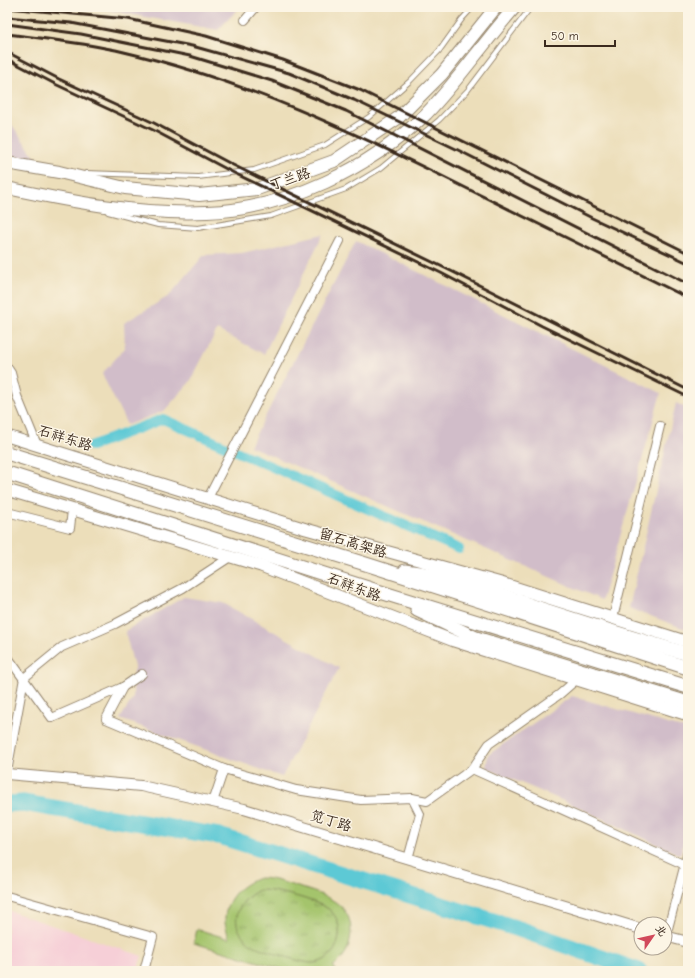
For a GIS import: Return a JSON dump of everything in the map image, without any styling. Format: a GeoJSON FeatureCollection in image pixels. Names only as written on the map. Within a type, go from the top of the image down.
{"type":"FeatureCollection","features":[{"type":"Feature","properties":{"kind":"highway","name":"留石高架路"},"geometry":{"type":"LineString","coordinates":[[7,453],[372,566],[688,668]]}},
{"type":"Feature","properties":{"kind":"highway"},"geometry":{"type":"LineString","coordinates":[[7,472],[374,590],[688,687]]}},
{"type":"Feature","properties":{"kind":"highway"},"geometry":{"type":"LineString","coordinates":[[372,566],[429,574],[688,654]]}},
{"type":"Feature","properties":{"kind":"highway"},"geometry":{"type":"LineString","coordinates":[[374,590],[476,638],[688,703]]}},
{"type":"Feature","properties":{"kind":"main road","name":"丁兰路"},"geometry":{"type":"LineString","coordinates":[[7,163],[59,172],[124,188],[199,195],[257,189],[334,161],[398,118],[442,74],[496,7]]}},
{"type":"Feature","properties":{"kind":"main road","name":"丁兰路"},"geometry":{"type":"LineString","coordinates":[[7,188],[65,201],[146,211],[208,212],[265,204],[332,180],[371,158],[425,114],[514,7]]}},
{"type":"Feature","properties":{"kind":"main road","name":"石祥东路"},"geometry":{"type":"LineString","coordinates":[[7,436],[306,529],[501,582],[688,642]]}},
{"type":"Feature","properties":{"kind":"main road","name":"石祥东路"},"geometry":{"type":"LineString","coordinates":[[7,490],[261,566],[454,641],[688,715]]}},
{"type":"Feature","properties":{"kind":"street"},"geometry":{"type":"LineString","coordinates":[[245,20],[256,7]]}},
{"type":"Feature","properties":{"kind":"street"},"geometry":{"type":"LineString","coordinates":[[208,498],[340,241]]}},
{"type":"Feature","properties":{"kind":"street"},"geometry":{"type":"LineString","coordinates":[[7,367],[11,373],[17,396],[37,446]]}},
{"type":"Feature","properties":{"kind":"street"},"geometry":{"type":"LineString","coordinates":[[612,618],[660,426]]}},
{"type":"Feature","properties":{"kind":"street"},"geometry":{"type":"LineString","coordinates":[[7,512],[70,528],[72,510]]}},
{"type":"Feature","properties":{"kind":"street"},"geometry":{"type":"LineString","coordinates":[[7,773],[24,678],[62,646],[122,620],[183,588],[230,557]]}},
{"type":"Feature","properties":{"kind":"street"},"geometry":{"type":"LineString","coordinates":[[7,656],[52,718],[123,687],[142,674]]}},
{"type":"Feature","properties":{"kind":"street"},"geometry":{"type":"LineString","coordinates":[[123,687],[106,719],[224,769],[296,790],[361,800],[412,798],[427,801],[472,769],[489,744],[560,694],[576,680]]}},
{"type":"Feature","properties":{"kind":"street"},"geometry":{"type":"LineString","coordinates":[[213,802],[224,769]]}},
{"type":"Feature","properties":{"kind":"street"},"geometry":{"type":"LineString","coordinates":[[472,769],[684,866]]}},
{"type":"Feature","properties":{"kind":"street","name":"笕丁路"},"geometry":{"type":"LineString","coordinates":[[7,773],[141,786],[244,809],[633,926]]}},
{"type":"Feature","properties":{"kind":"street"},"geometry":{"type":"LineString","coordinates":[[408,859],[420,814],[412,798]]}},
{"type":"Feature","properties":{"kind":"street"},"geometry":{"type":"LineString","coordinates":[[671,916],[688,852]]}},
{"type":"Feature","properties":{"kind":"street"},"geometry":{"type":"LineString","coordinates":[[7,896],[153,938],[144,971]]}},
{"type":"Feature","properties":{"kind":"street"},"geometry":{"type":"LineString","coordinates":[[673,938],[688,942]]}},
{"type":"Feature","properties":{"kind":"lane"},"geometry":{"type":"LineString","coordinates":[[59,172],[198,177],[254,170],[324,145],[369,117],[410,82],[438,51],[473,7]]}},
{"type":"Feature","properties":{"kind":"lane"},"geometry":{"type":"LineString","coordinates":[[65,201],[158,225],[198,228],[271,216],[346,189],[381,168],[439,120],[468,90],[531,7]]}},
{"type":"Feature","properties":{"kind":"shaded area"},"geometry":{"type":"Polygon","coordinates":[[[90,7],[240,7],[218,30],[90,7]]]}},
{"type":"Feature","properties":{"kind":"shaded area"},"geometry":{"type":"Polygon","coordinates":[[[7,118],[37,160],[7,155],[7,118]]]}},
{"type":"Feature","properties":{"kind":"shaded area"},"geometry":{"type":"Polygon","coordinates":[[[323,234],[264,354],[217,330],[190,382],[164,411],[127,425],[102,374],[125,348],[124,323],[169,296],[204,255],[242,253],[323,234]]]}},
{"type":"Feature","properties":{"kind":"shaded area"},"geometry":{"type":"Polygon","coordinates":[[[356,241],[661,393],[602,600],[250,446],[356,241]]]}},
{"type":"Feature","properties":{"kind":"shaded area"},"geometry":{"type":"Polygon","coordinates":[[[676,403],[688,409],[688,630],[629,608],[676,403]]]}},
{"type":"Feature","properties":{"kind":"shaded area"},"geometry":{"type":"Polygon","coordinates":[[[184,597],[223,603],[339,668],[282,777],[120,719],[133,698],[134,667],[125,631],[184,597]]]}},
{"type":"Feature","properties":{"kind":"shaded area"},"geometry":{"type":"Polygon","coordinates":[[[572,696],[688,730],[688,826],[680,855],[573,805],[486,768],[488,755],[572,696]]]}},
{"type":"Feature","properties":{"kind":"shaded area"},"geometry":{"type":"Polygon","coordinates":[[[7,910],[142,956],[137,971],[7,971],[7,910]]]}},
{"type":"Feature","properties":{"kind":"green space"},"geometry":{"type":"Polygon","coordinates":[[[259,878],[264,878],[284,882],[328,898],[337,903],[344,910],[349,918],[351,928],[350,940],[344,955],[339,962],[332,967],[335,969],[334,971],[289,971],[194,943],[197,929],[229,939],[225,923],[227,907],[234,894],[252,881],[259,878]],[[259,890],[250,896],[243,902],[239,909],[237,925],[240,932],[246,939],[254,946],[304,962],[319,962],[327,958],[333,952],[339,936],[339,927],[336,918],[331,911],[318,903],[275,891],[259,890]]]}},
{"type":"Feature","properties":{"kind":"green space"},"geometry":{"type":"Polygon","coordinates":[[[259,890],[275,891],[296,896],[318,903],[331,911],[336,918],[339,927],[339,936],[333,952],[327,958],[319,962],[310,963],[289,958],[253,946],[240,932],[236,917],[243,902],[259,890]]]}},
{"type":"Feature","properties":{"kind":"waterway"},"geometry":{"type":"LineString","coordinates":[[91,446],[163,419],[459,549]]}},
{"type":"Feature","properties":{"kind":"waterway"},"geometry":{"type":"LineString","coordinates":[[7,804],[23,803],[219,836],[519,929],[639,971]]}},
{"type":"Feature","properties":{"kind":"railway"},"geometry":{"type":"LineString","coordinates":[[7,8],[128,19],[206,36],[283,60],[360,90],[688,253]]}},
{"type":"Feature","properties":{"kind":"railway"},"geometry":{"type":"LineString","coordinates":[[7,17],[71,23],[192,46],[289,73],[354,100],[456,149],[592,218],[688,263]]}},
{"type":"Feature","properties":{"kind":"railway"},"geometry":{"type":"LineString","coordinates":[[7,24],[81,34],[190,56],[272,81],[346,111],[688,284]]}},
{"type":"Feature","properties":{"kind":"railway"},"geometry":{"type":"LineString","coordinates":[[7,34],[81,44],[124,52],[213,77],[256,93],[383,147],[688,298]]}},
{"type":"Feature","properties":{"kind":"railway"},"geometry":{"type":"LineString","coordinates":[[7,52],[59,79],[154,123],[233,165],[453,272],[688,390]]}},
{"type":"Feature","properties":{"kind":"railway"},"geometry":{"type":"LineString","coordinates":[[7,59],[55,84],[153,130],[232,172],[441,273],[542,326],[688,397]]}}]}
